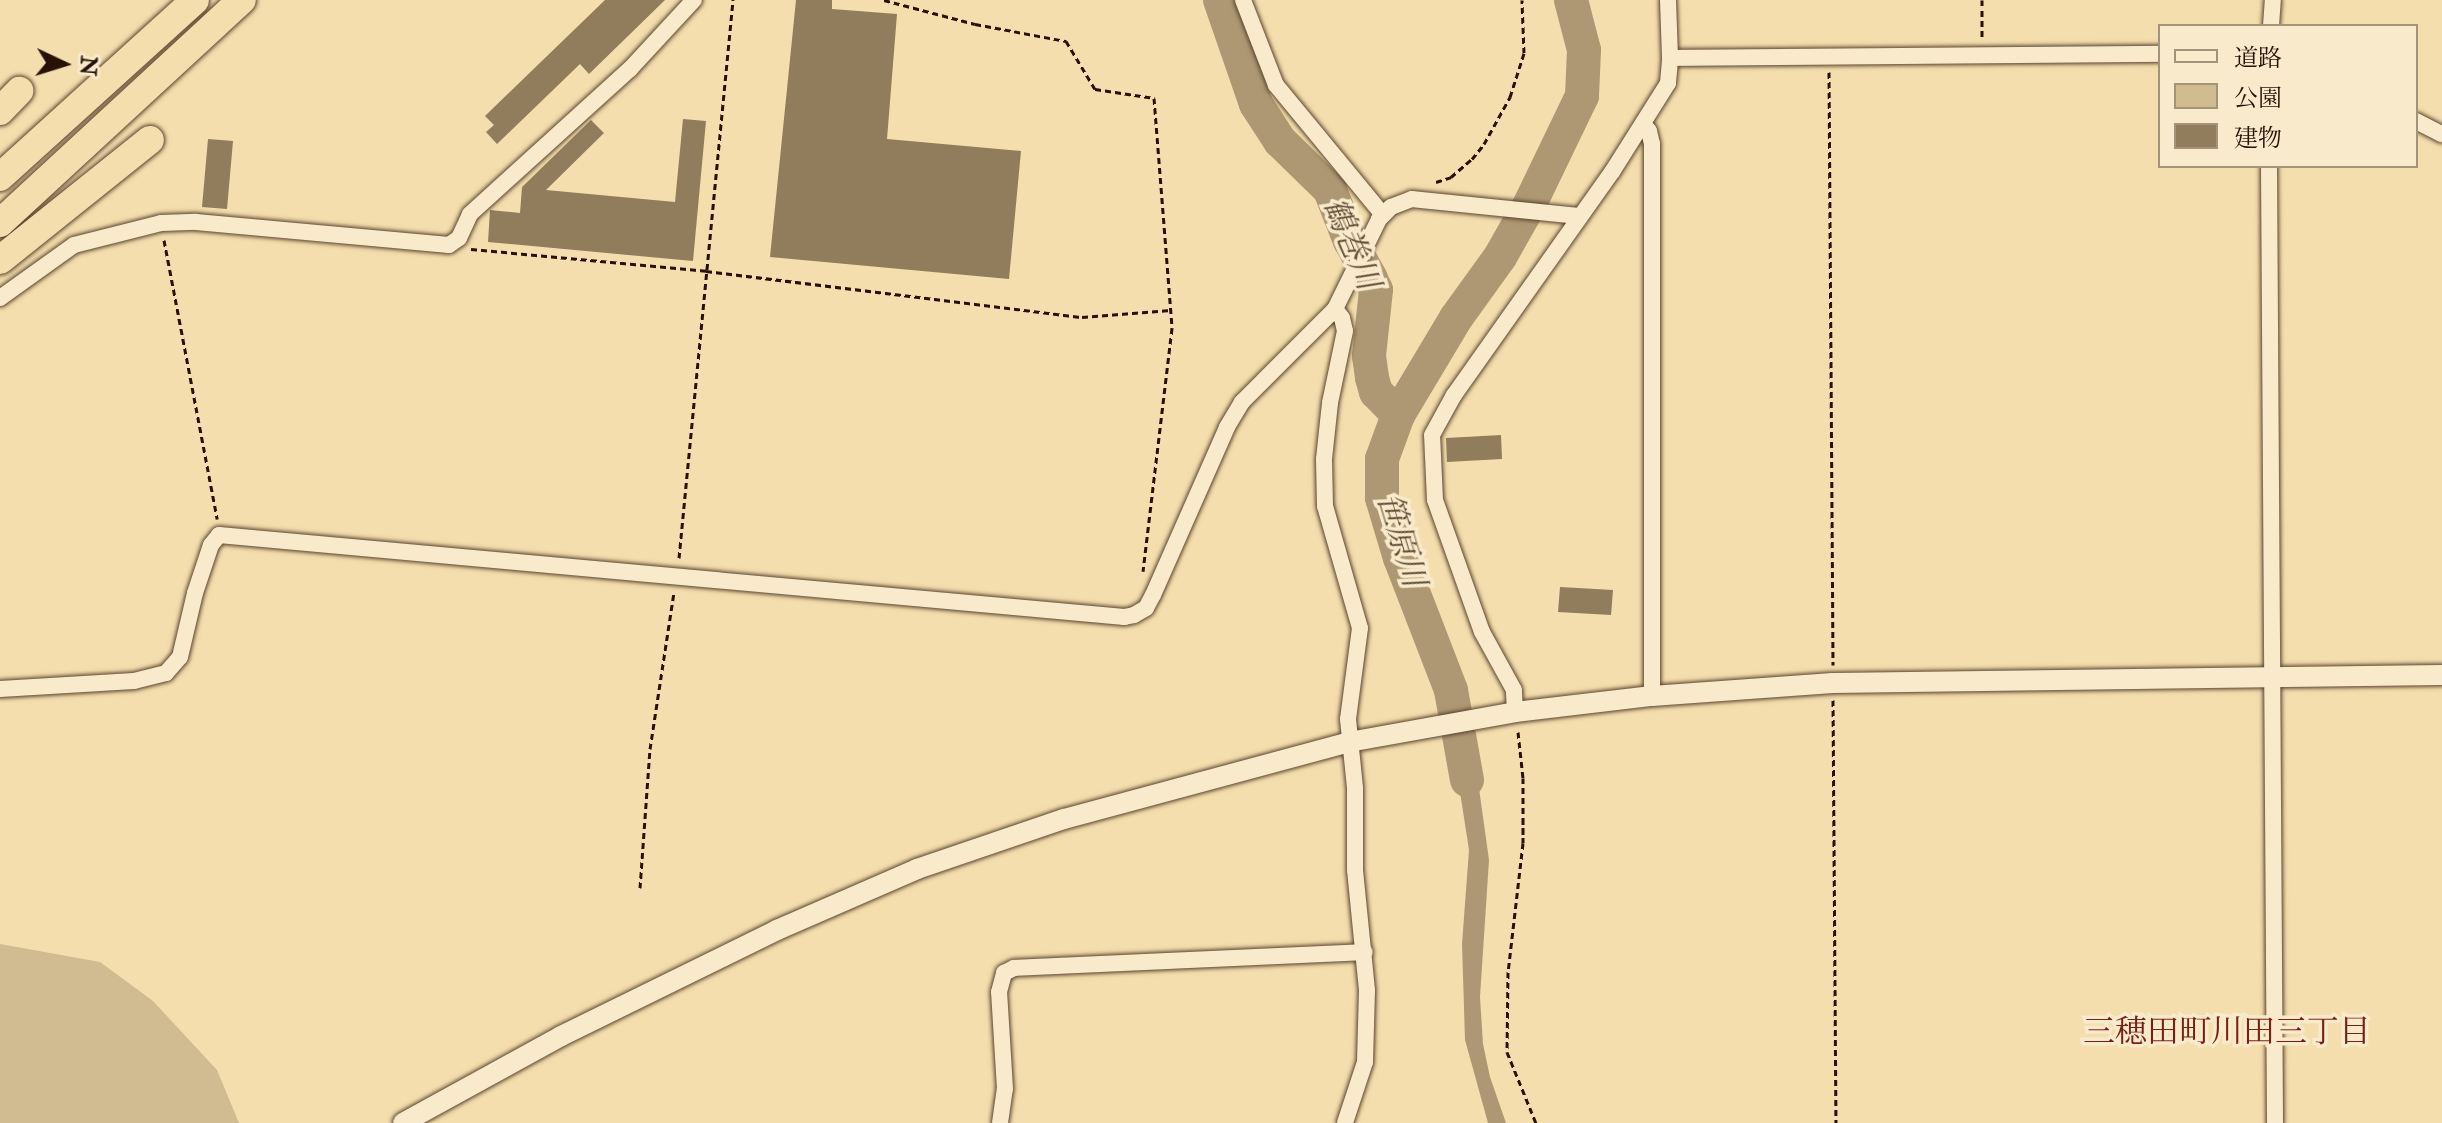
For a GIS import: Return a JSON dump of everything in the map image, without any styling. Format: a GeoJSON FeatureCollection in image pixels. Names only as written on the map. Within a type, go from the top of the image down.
{"type":"FeatureCollection","features":[{"type":"Feature","properties":{"kind":"highway"},"geometry":{"type":"LineString","coordinates":[[0,177],[195,0]]}},
{"type":"Feature","properties":{"kind":"highway"},"geometry":{"type":"LineString","coordinates":[[0,223],[242,0]]}},
{"type":"Feature","properties":{"kind":"highway"},"geometry":{"type":"LineString","coordinates":[[0,260],[150,140]]}},
{"type":"Feature","properties":{"kind":"street"},"geometry":{"type":"LineString","coordinates":[[0,298],[74,245],[161,223],[196,222],[443,246],[459,238],[470,214],[630,69],[694,0]]}},
{"type":"Feature","properties":{"kind":"street"},"geometry":{"type":"LineString","coordinates":[[1243,0],[1276,85],[1381,217]]}},
{"type":"Feature","properties":{"kind":"street"},"geometry":{"type":"LineString","coordinates":[[1515,712],[1514,690],[1482,632],[1435,500],[1432,435],[1454,395],[1612,172],[1668,83],[1668,0]]}},
{"type":"Feature","properties":{"kind":"street"},"geometry":{"type":"LineString","coordinates":[[2271,24],[2273,0]]}},
{"type":"Feature","properties":{"kind":"street"},"geometry":{"type":"LineString","coordinates":[[1670,58],[2158,54]]}},
{"type":"Feature","properties":{"kind":"street"},"geometry":{"type":"LineString","coordinates":[[2418,122],[2442,134]]}},
{"type":"Feature","properties":{"kind":"street"},"geometry":{"type":"LineString","coordinates":[[1643,124],[1649,131],[1652,144],[1652,696]]}},
{"type":"Feature","properties":{"kind":"street"},"geometry":{"type":"LineString","coordinates":[[2269,168],[2275,1123]]}},
{"type":"Feature","properties":{"kind":"street"},"geometry":{"type":"LineString","coordinates":[[0,689],[134,681],[166,673],[180,657],[195,593],[211,545],[219,535],[1124,617],[1141,613],[1153,595],[1227,427],[1242,402],[1338,302],[1381,217],[1395,204],[1412,199],[1578,216]]}},
{"type":"Feature","properties":{"kind":"street"},"geometry":{"type":"LineString","coordinates":[[1338,302],[1345,331],[1330,403],[1324,493],[1332,536],[1360,628],[1348,719],[1355,788],[1355,870],[1365,952],[1365,1062],[1345,1123]]}},
{"type":"Feature","properties":{"kind":"street"},"geometry":{"type":"LineString","coordinates":[[403,1123],[588,1023],[777,930],[917,869],[1064,819],[1349,742],[1515,712],[1652,696],[1833,683],[2442,675]]}},
{"type":"Feature","properties":{"kind":"street"},"geometry":{"type":"LineString","coordinates":[[1000,1123],[1005,1089],[999,992],[1004,973],[1014,968],[1365,952]]}},
{"type":"Feature","properties":{"kind":"path"},"geometry":{"type":"LineString","coordinates":[[640,888],[650,749],[677,575],[733,0]]}},
{"type":"Feature","properties":{"kind":"path"},"geometry":{"type":"LineString","coordinates":[[884,0],[975,24],[1066,41],[1095,89],[1154,98],[1171,310],[1143,571],[1147,588],[1153,595]]}},
{"type":"Feature","properties":{"kind":"path"},"geometry":{"type":"LineString","coordinates":[[1430,183],[1451,177],[1472,159],[1510,97],[1524,53],[1522,0]]}},
{"type":"Feature","properties":{"kind":"path"},"geometry":{"type":"LineString","coordinates":[[1982,0],[1982,55]]}},
{"type":"Feature","properties":{"kind":"path"},"geometry":{"type":"LineString","coordinates":[[1829,57],[1836,1123]]}},
{"type":"Feature","properties":{"kind":"path"},"geometry":{"type":"LineString","coordinates":[[161,223],[219,535]]}},
{"type":"Feature","properties":{"kind":"path"},"geometry":{"type":"LineString","coordinates":[[459,238],[473,249],[706,271],[1082,317],[1171,310]]}},
{"type":"Feature","properties":{"kind":"path"},"geometry":{"type":"LineString","coordinates":[[1515,712],[1523,778],[1523,843],[1508,972],[1507,1052],[1536,1123]]}},
{"type":"Feature","properties":{"kind":"green space"},"geometry":{"type":"Polygon","coordinates":[[[0,944],[100,962],[153,1001],[217,1070],[239,1123],[0,1123],[0,944]]]}},
{"type":"Feature","properties":{"kind":"shaded area"},"geometry":{"type":"Polygon","coordinates":[[[1471,731],[1489,860],[1480,997],[1483,1044],[1490,1077],[1506,1123],[1488,1123],[1465,1040],[1462,944],[1469,850],[1451,734],[1471,731]]]}},
{"type":"Feature","properties":{"kind":"building"},"geometry":{"type":"Polygon","coordinates":[[[605,0],[665,0],[589,74],[580,64],[497,144],[486,132],[494,125],[485,116],[605,0]]]}},
{"type":"Feature","properties":{"kind":"building"},"geometry":{"type":"Polygon","coordinates":[[[796,0],[832,0],[832,9],[897,14],[887,139],[1021,151],[1009,279],[770,257],[796,0]]]}},
{"type":"Feature","properties":{"kind":"building"},"geometry":{"type":"Polygon","coordinates":[[[683,119],[706,121],[693,261],[488,242],[490,210],[520,213],[522,187],[591,120],[604,133],[546,190],[675,202],[683,119]]]}},
{"type":"Feature","properties":{"kind":"building"},"geometry":{"type":"Polygon","coordinates":[[[208,139],[233,141],[227,209],[202,207],[208,139]]]}},
{"type":"Feature","properties":{"kind":"building"},"geometry":{"type":"Polygon","coordinates":[[[1501,435],[1502,459],[1447,462],[1446,438],[1501,435]]]}},
{"type":"Feature","properties":{"kind":"building"},"geometry":{"type":"Polygon","coordinates":[[[1560,587],[1613,590],[1611,615],[1558,612],[1560,587]]]}},
{"type":"Feature","properties":{"kind":"waterway","name":"鶴巻川"},"geometry":{"type":"LineString","coordinates":[[1220,0],[1256,104],[1280,141],[1330,190],[1350,241],[1376,290],[1369,356],[1372,378],[1376,392],[1398,415]]}},
{"type":"Feature","properties":{"kind":"waterway","name":"笹原川"},"geometry":{"type":"LineString","coordinates":[[1467,780],[1451,690],[1400,558],[1382,498],[1382,459],[1398,415],[1456,318],[1500,257],[1530,204],[1582,96],[1584,50],[1571,0]]}},
{"type":"Feature","properties":{"kind":"district","name":"三穂田町川田三丁目"},"geometry":{"type":"Point","coordinates":[2227,1032]}}]}
